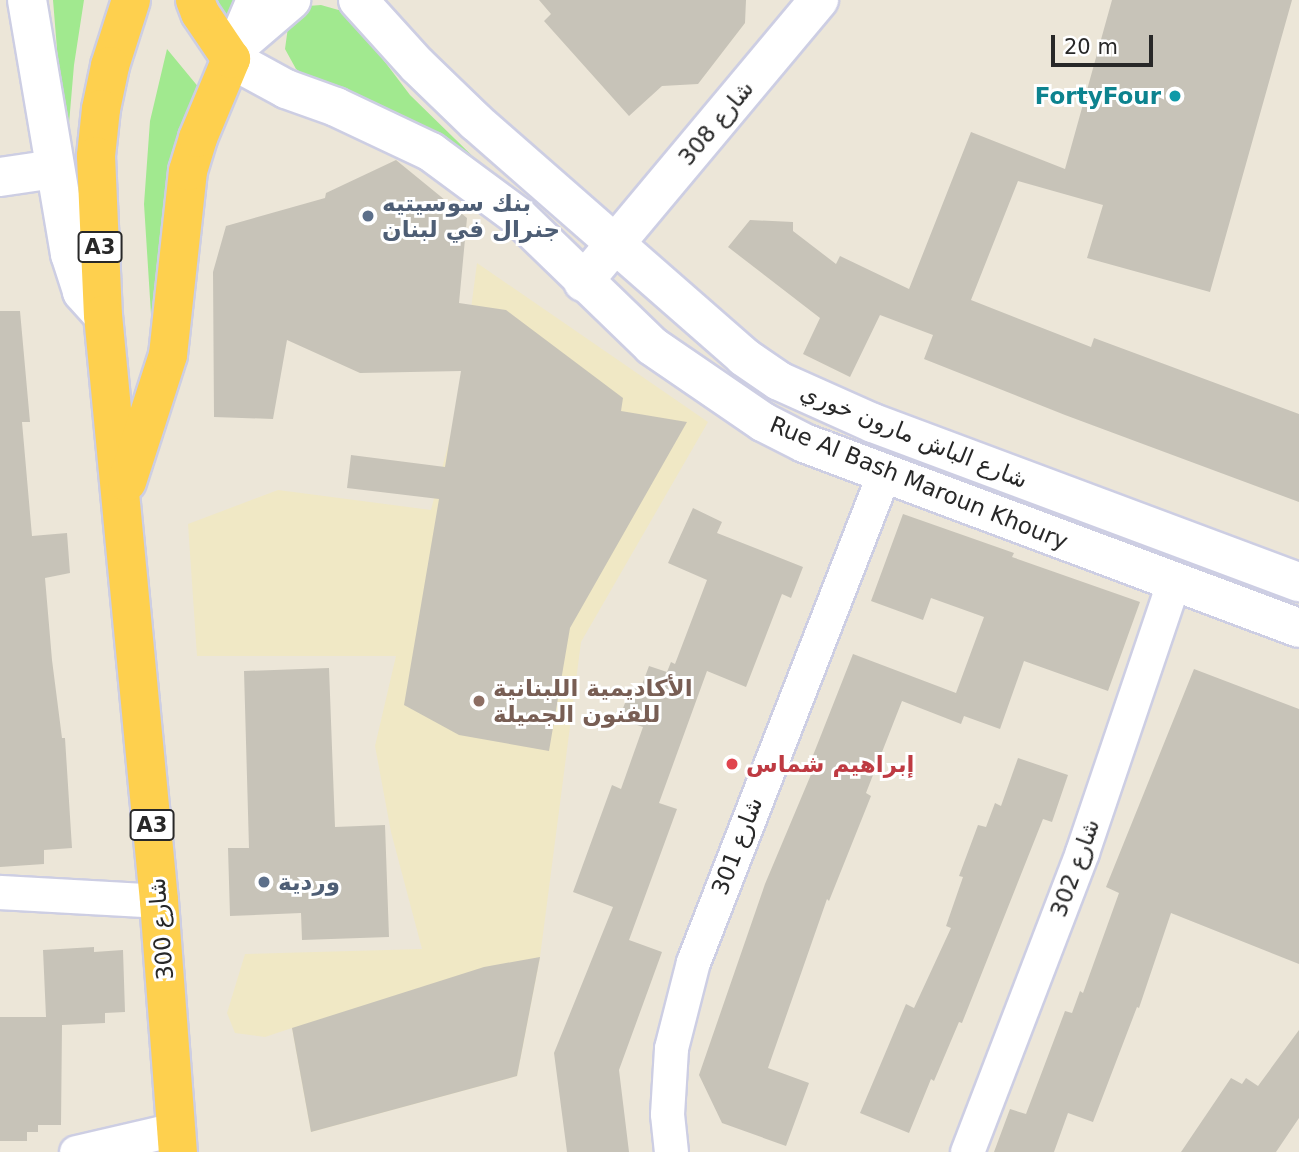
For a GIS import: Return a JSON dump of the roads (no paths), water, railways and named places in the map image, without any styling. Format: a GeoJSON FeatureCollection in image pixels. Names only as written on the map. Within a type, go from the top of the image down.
{"type":"FeatureCollection","features":[{"type":"Feature","properties":{"kind":"highway","name":"A3"},"geometry":{"type":"LineString","coordinates":[[122,498],[103,315],[96,156],[108,77],[131,0]]}},
{"type":"Feature","properties":{"kind":"highway"},"geometry":{"type":"LineString","coordinates":[[122,498],[168,355],[188,171],[198,138],[234,53],[200,13],[195,0]]}},
{"type":"Feature","properties":{"kind":"highway","name":"شارع 300"},"geometry":{"type":"LineString","coordinates":[[122,498],[159,901],[177,1141]]}},
{"type":"Feature","properties":{"kind":"main road"},"geometry":{"type":"LineString","coordinates":[[234,53],[256,0]]}},
{"type":"Feature","properties":{"kind":"main road"},"geometry":{"type":"LineString","coordinates":[[234,53],[290,0]]}},
{"type":"Feature","properties":{"kind":"main road","name":"شارع 308"},"geometry":{"type":"LineString","coordinates":[[583,282],[819,0]]}},
{"type":"Feature","properties":{"kind":"main road"},"geometry":{"type":"LineString","coordinates":[[28,3],[54,169],[76,278],[82,292],[103,315]]}},
{"type":"Feature","properties":{"kind":"main road","name":"شارع الباش مارون خوري"},"geometry":{"type":"LineString","coordinates":[[362,3],[417,65],[466,113],[744,358],[779,381],[873,423],[1299,582]]}},
{"type":"Feature","properties":{"kind":"main road","name":"Rue Al Bash Maroun Khoury"},"geometry":{"type":"LineString","coordinates":[[234,53],[286,89],[337,107],[431,152],[475,182],[519,217],[652,346],[754,416],[804,443],[1299,628]]}},
{"type":"Feature","properties":{"kind":"main road"},"geometry":{"type":"LineString","coordinates":[[0,177],[54,169]]}},
{"type":"Feature","properties":{"kind":"street","name":"شارع 301"},"geometry":{"type":"LineString","coordinates":[[671,1152],[667,1114],[671,1048],[693,962],[884,473]]}},
{"type":"Feature","properties":{"kind":"street","name":"شارع 302"},"geometry":{"type":"LineString","coordinates":[[967,1152],[1082,852],[1174,580]]}},
{"type":"Feature","properties":{"kind":"street"},"geometry":{"type":"LineString","coordinates":[[0,892],[159,901]]}},
{"type":"Feature","properties":{"kind":"street"},"geometry":{"type":"LineString","coordinates":[[76,1152],[177,1141]]}},
{"type":"Feature","properties":{"kind":"place","name":"FortyFour"},"geometry":{"type":"Point","coordinates":[1175,96]}},
{"type":"Feature","properties":{"kind":"place","name":"بنك سوسيتيه جنرال في لبنان"},"geometry":{"type":"Point","coordinates":[368,216]}},
{"type":"Feature","properties":{"kind":"place","name":"الأكاديمية اللبنانية للفنون الجميلة"},"geometry":{"type":"Point","coordinates":[479,701]}},
{"type":"Feature","properties":{"kind":"place","name":"إبراهيم شماس"},"geometry":{"type":"Point","coordinates":[732,764]}},
{"type":"Feature","properties":{"kind":"place","name":"وردية"},"geometry":{"type":"Point","coordinates":[264,882]}}]}
